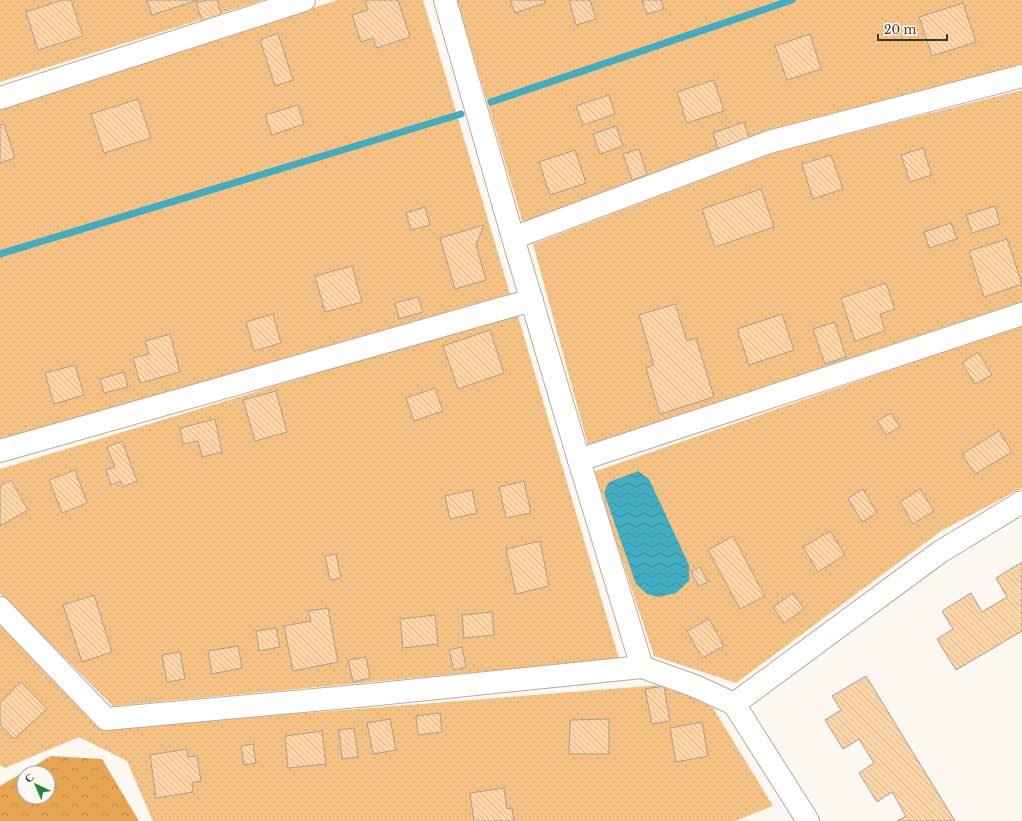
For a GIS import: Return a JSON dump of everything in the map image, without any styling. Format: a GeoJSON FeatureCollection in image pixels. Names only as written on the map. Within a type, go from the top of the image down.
{"type":"FeatureCollection","features":[{"type":"Feature","properties":{"kind":"street"},"geometry":{"type":"LineString","coordinates":[[0,98],[304,0]]}},
{"type":"Feature","properties":{"kind":"street"},"geometry":{"type":"LineString","coordinates":[[445,0],[513,238],[642,667]]}},
{"type":"Feature","properties":{"kind":"street"},"geometry":{"type":"LineString","coordinates":[[513,238],[769,142],[1022,76]]}},
{"type":"Feature","properties":{"kind":"street"},"geometry":{"type":"LineString","coordinates":[[0,451],[532,300]]}},
{"type":"Feature","properties":{"kind":"street"},"geometry":{"type":"LineString","coordinates":[[579,460],[1022,314]]}},
{"type":"Feature","properties":{"kind":"street"},"geometry":{"type":"LineString","coordinates":[[734,704],[940,552],[1022,502]]}},
{"type":"Feature","properties":{"kind":"street"},"geometry":{"type":"LineString","coordinates":[[0,608],[106,719],[369,695],[642,667],[695,686],[734,704],[808,821]]}},
{"type":"Feature","properties":{"kind":"green space"},"geometry":{"type":"Polygon","coordinates":[[[51,756],[102,759],[139,821],[0,821],[0,786],[16,777],[16,805],[56,805],[56,765],[36,765],[51,756]]]}},
{"type":"Feature","properties":{"kind":"shaded area"},"geometry":{"type":"Polygon","coordinates":[[[0,0],[264,0],[0,82],[0,0]]]}},
{"type":"Feature","properties":{"kind":"shaded area"},"geometry":{"type":"Polygon","coordinates":[[[338,0],[423,0],[510,294],[0,440],[0,108],[338,0]]]}},
{"type":"Feature","properties":{"kind":"shaded area"},"geometry":{"type":"Polygon","coordinates":[[[457,0],[1022,0],[1022,66],[792,124],[523,223],[457,0]]]}},
{"type":"Feature","properties":{"kind":"shaded area"},"geometry":{"type":"Polygon","coordinates":[[[1022,90],[1022,304],[589,449],[533,244],[779,151],[1022,90]]]}},
{"type":"Feature","properties":{"kind":"shaded area"},"geometry":{"type":"Polygon","coordinates":[[[517,313],[619,659],[113,706],[0,593],[0,469],[517,313]]]}},
{"type":"Feature","properties":{"kind":"shaded area"},"geometry":{"type":"Polygon","coordinates":[[[1022,325],[1022,488],[941,531],[736,683],[654,656],[593,472],[1022,325]]]}},
{"type":"Feature","properties":{"kind":"shaded area"},"geometry":{"type":"Polygon","coordinates":[[[0,625],[102,729],[674,684],[713,708],[773,806],[735,821],[153,821],[127,761],[79,737],[5,768],[0,765],[0,625]]]}},
{"type":"Feature","properties":{"kind":"water"},"geometry":{"type":"Polygon","coordinates":[[[638,471],[649,479],[689,565],[689,581],[676,593],[659,597],[647,594],[636,584],[604,493],[609,482],[638,471]]]}},
{"type":"Feature","properties":{"kind":"building"},"geometry":{"type":"Polygon","coordinates":[[[62,0],[71,0],[83,36],[38,50],[26,12],[62,0]]]}},
{"type":"Feature","properties":{"kind":"building"},"geometry":{"type":"Polygon","coordinates":[[[147,0],[198,0],[152,15],[147,0]]]}},
{"type":"Feature","properties":{"kind":"building"},"geometry":{"type":"Polygon","coordinates":[[[207,0],[217,0],[222,17],[203,23],[196,3],[207,0]]]}},
{"type":"Feature","properties":{"kind":"building"},"geometry":{"type":"Polygon","coordinates":[[[365,0],[398,0],[410,37],[377,48],[373,38],[361,42],[352,15],[368,10],[365,0]]]}},
{"type":"Feature","properties":{"kind":"building"},"geometry":{"type":"Polygon","coordinates":[[[510,0],[544,0],[545,3],[515,13],[510,0]]]}},
{"type":"Feature","properties":{"kind":"building"},"geometry":{"type":"Polygon","coordinates":[[[569,0],[590,0],[596,19],[576,25],[569,0]]]}},
{"type":"Feature","properties":{"kind":"building"},"geometry":{"type":"Polygon","coordinates":[[[642,0],[661,0],[664,9],[647,14],[642,0]]]}},
{"type":"Feature","properties":{"kind":"building"},"geometry":{"type":"Polygon","coordinates":[[[963,3],[976,42],[932,56],[919,17],[963,3]]]}},
{"type":"Feature","properties":{"kind":"building"},"geometry":{"type":"Polygon","coordinates":[[[278,33],[293,80],[275,86],[260,40],[278,33]]]}},
{"type":"Feature","properties":{"kind":"building"},"geometry":{"type":"Polygon","coordinates":[[[810,34],[821,69],[787,80],[775,46],[810,34]]]}},
{"type":"Feature","properties":{"kind":"building"},"geometry":{"type":"Polygon","coordinates":[[[714,80],[724,111],[687,123],[677,92],[714,80]]]}},
{"type":"Feature","properties":{"kind":"building"},"geometry":{"type":"Polygon","coordinates":[[[609,95],[615,114],[583,125],[576,106],[609,95]]]}},
{"type":"Feature","properties":{"kind":"building"},"geometry":{"type":"Polygon","coordinates":[[[138,99],[151,138],[104,153],[91,114],[138,99]]]}},
{"type":"Feature","properties":{"kind":"building"},"geometry":{"type":"Polygon","coordinates":[[[298,105],[304,124],[272,135],[265,115],[298,105]]]}},
{"type":"Feature","properties":{"kind":"building"},"geometry":{"type":"Polygon","coordinates":[[[744,122],[750,141],[719,151],[713,133],[744,122]]]}},
{"type":"Feature","properties":{"kind":"building"},"geometry":{"type":"Polygon","coordinates":[[[4,124],[15,158],[0,163],[0,125],[4,124]]]}},
{"type":"Feature","properties":{"kind":"building"},"geometry":{"type":"Polygon","coordinates":[[[616,126],[623,146],[600,154],[593,134],[616,126]]]}},
{"type":"Feature","properties":{"kind":"building"},"geometry":{"type":"Polygon","coordinates":[[[923,148],[932,175],[910,182],[901,155],[923,148]]]}},
{"type":"Feature","properties":{"kind":"building"},"geometry":{"type":"Polygon","coordinates":[[[639,149],[647,175],[632,180],[623,154],[639,149]]]}},
{"type":"Feature","properties":{"kind":"building"},"geometry":{"type":"Polygon","coordinates":[[[575,150],[586,183],[550,195],[539,162],[575,150]]]}},
{"type":"Feature","properties":{"kind":"building"},"geometry":{"type":"Polygon","coordinates":[[[831,155],[843,189],[813,199],[802,164],[831,155]]]}},
{"type":"Feature","properties":{"kind":"building"},"geometry":{"type":"Polygon","coordinates":[[[761,189],[774,227],[715,247],[702,209],[761,189]]]}},
{"type":"Feature","properties":{"kind":"building"},"geometry":{"type":"Polygon","coordinates":[[[995,206],[1000,224],[972,233],[966,215],[995,206]]]}},
{"type":"Feature","properties":{"kind":"building"},"geometry":{"type":"Polygon","coordinates":[[[425,207],[430,225],[411,230],[406,213],[425,207]]]}},
{"type":"Feature","properties":{"kind":"building"},"geometry":{"type":"Polygon","coordinates":[[[951,223],[957,239],[929,248],[924,232],[951,223]]]}},
{"type":"Feature","properties":{"kind":"building"},"geometry":{"type":"Polygon","coordinates":[[[484,225],[476,245],[486,280],[455,289],[440,238],[484,225]]]}},
{"type":"Feature","properties":{"kind":"building"},"geometry":{"type":"Polygon","coordinates":[[[1007,239],[1022,284],[984,297],[969,251],[1007,239]]]}},
{"type":"Feature","properties":{"kind":"building"},"geometry":{"type":"Polygon","coordinates":[[[352,266],[362,302],[325,312],[315,276],[352,266]]]}},
{"type":"Feature","properties":{"kind":"building"},"geometry":{"type":"Polygon","coordinates":[[[886,283],[895,309],[880,314],[885,331],[855,341],[841,298],[886,283]]]}},
{"type":"Feature","properties":{"kind":"building"},"geometry":{"type":"Polygon","coordinates":[[[418,297],[423,312],[399,319],[395,303],[418,297]]]}},
{"type":"Feature","properties":{"kind":"building"},"geometry":{"type":"Polygon","coordinates":[[[675,304],[687,341],[696,338],[714,397],[660,414],[646,368],[654,365],[639,315],[675,304]]]}},
{"type":"Feature","properties":{"kind":"building"},"geometry":{"type":"Polygon","coordinates":[[[273,314],[281,343],[254,351],[246,322],[273,314]]]}},
{"type":"Feature","properties":{"kind":"building"},"geometry":{"type":"Polygon","coordinates":[[[782,314],[794,350],[749,365],[737,329],[782,314]]]}},
{"type":"Feature","properties":{"kind":"building"},"geometry":{"type":"Polygon","coordinates":[[[835,322],[846,357],[825,364],[813,329],[835,322]]]}},
{"type":"Feature","properties":{"kind":"building"},"geometry":{"type":"Polygon","coordinates":[[[490,330],[504,373],[458,389],[443,346],[490,330]]]}},
{"type":"Feature","properties":{"kind":"building"},"geometry":{"type":"Polygon","coordinates":[[[170,334],[180,372],[140,383],[133,358],[149,354],[145,341],[170,334]]]}},
{"type":"Feature","properties":{"kind":"building"},"geometry":{"type":"Polygon","coordinates":[[[978,352],[992,375],[975,384],[962,363],[978,352]]]}},
{"type":"Feature","properties":{"kind":"building"},"geometry":{"type":"Polygon","coordinates":[[[75,365],[84,395],[54,404],[45,373],[75,365]]]}},
{"type":"Feature","properties":{"kind":"building"},"geometry":{"type":"Polygon","coordinates":[[[124,372],[128,387],[104,393],[100,379],[124,372]]]}},
{"type":"Feature","properties":{"kind":"building"},"geometry":{"type":"Polygon","coordinates":[[[435,388],[443,411],[414,421],[406,398],[435,388]]]}},
{"type":"Feature","properties":{"kind":"building"},"geometry":{"type":"Polygon","coordinates":[[[276,391],[287,432],[255,441],[243,400],[276,391]]]}},
{"type":"Feature","properties":{"kind":"building"},"geometry":{"type":"Polygon","coordinates":[[[891,413],[900,427],[886,435],[877,421],[891,413]]]}},
{"type":"Feature","properties":{"kind":"building"},"geometry":{"type":"Polygon","coordinates":[[[215,419],[222,452],[202,457],[198,441],[183,444],[180,428],[215,419]]]}},
{"type":"Feature","properties":{"kind":"building"},"geometry":{"type":"Polygon","coordinates":[[[999,431],[1012,452],[975,474],[962,454],[999,431]]]}},
{"type":"Feature","properties":{"kind":"building"},"geometry":{"type":"Polygon","coordinates":[[[122,441],[137,481],[123,487],[120,481],[111,485],[106,470],[115,467],[107,447],[122,441]]]}},
{"type":"Feature","properties":{"kind":"building"},"geometry":{"type":"Polygon","coordinates":[[[75,470],[87,503],[62,513],[49,480],[75,470]]]}},
{"type":"Feature","properties":{"kind":"building"},"geometry":{"type":"Polygon","coordinates":[[[11,480],[28,510],[0,526],[0,486],[11,480]]]}},
{"type":"Feature","properties":{"kind":"building"},"geometry":{"type":"Polygon","coordinates":[[[524,481],[531,513],[506,518],[499,487],[524,481]]]}},
{"type":"Feature","properties":{"kind":"building"},"geometry":{"type":"Polygon","coordinates":[[[863,489],[877,513],[862,522],[848,498],[863,489]]]}},
{"type":"Feature","properties":{"kind":"building"},"geometry":{"type":"Polygon","coordinates":[[[920,489],[934,511],[913,524],[900,502],[920,489]]]}},
{"type":"Feature","properties":{"kind":"building"},"geometry":{"type":"Polygon","coordinates":[[[472,490],[477,513],[450,519],[445,496],[472,490]]]}},
{"type":"Feature","properties":{"kind":"building"},"geometry":{"type":"Polygon","coordinates":[[[830,531],[845,555],[818,572],[803,547],[830,531]]]}},
{"type":"Feature","properties":{"kind":"building"},"geometry":{"type":"Polygon","coordinates":[[[733,536],[765,596],[740,609],[708,550],[733,536]]]}},
{"type":"Feature","properties":{"kind":"building"},"geometry":{"type":"Polygon","coordinates":[[[540,541],[549,586],[516,594],[506,549],[540,541]]]}},
{"type":"Feature","properties":{"kind":"building"},"geometry":{"type":"Polygon","coordinates":[[[336,554],[341,578],[330,580],[325,556],[336,554]]]}},
{"type":"Feature","properties":{"kind":"building"},"geometry":{"type":"Polygon","coordinates":[[[1022,562],[1022,631],[956,670],[937,639],[953,629],[942,611],[971,593],[982,612],[1007,597],[996,578],[1022,562]]]}},
{"type":"Feature","properties":{"kind":"building"},"geometry":{"type":"Polygon","coordinates":[[[700,567],[708,582],[699,586],[691,572],[700,567]]]}},
{"type":"Feature","properties":{"kind":"building"},"geometry":{"type":"Polygon","coordinates":[[[793,593],[804,609],[784,623],[773,607],[793,593]]]}},
{"type":"Feature","properties":{"kind":"building"},"geometry":{"type":"Polygon","coordinates":[[[94,595],[112,652],[82,662],[63,605],[94,595]]]}},
{"type":"Feature","properties":{"kind":"building"},"geometry":{"type":"Polygon","coordinates":[[[328,608],[338,662],[293,671],[284,626],[311,621],[308,611],[328,608]]]}},
{"type":"Feature","properties":{"kind":"building"},"geometry":{"type":"Polygon","coordinates":[[[492,612],[494,635],[464,638],[462,615],[492,612]]]}},
{"type":"Feature","properties":{"kind":"building"},"geometry":{"type":"Polygon","coordinates":[[[435,615],[438,644],[403,648],[400,619],[435,615]]]}},
{"type":"Feature","properties":{"kind":"building"},"geometry":{"type":"Polygon","coordinates":[[[709,619],[724,646],[702,658],[687,631],[709,619]]]}},
{"type":"Feature","properties":{"kind":"building"},"geometry":{"type":"Polygon","coordinates":[[[276,628],[280,647],[259,651],[256,631],[276,628]]]}},
{"type":"Feature","properties":{"kind":"building"},"geometry":{"type":"Polygon","coordinates":[[[238,646],[242,668],[212,674],[208,651],[238,646]]]}},
{"type":"Feature","properties":{"kind":"building"},"geometry":{"type":"Polygon","coordinates":[[[462,647],[466,667],[454,670],[449,650],[462,647]]]}},
{"type":"Feature","properties":{"kind":"building"},"geometry":{"type":"Polygon","coordinates":[[[180,652],[185,679],[167,682],[162,655],[180,652]]]}},
{"type":"Feature","properties":{"kind":"building"},"geometry":{"type":"Polygon","coordinates":[[[366,657],[370,678],[353,682],[348,660],[366,657]]]}},
{"type":"Feature","properties":{"kind":"building"},"geometry":{"type":"Polygon","coordinates":[[[866,676],[955,821],[897,821],[906,816],[892,792],[877,802],[859,773],[874,763],[859,739],[843,749],[825,720],[841,710],[832,696],[866,676]]]}},
{"type":"Feature","properties":{"kind":"building"},"geometry":{"type":"Polygon","coordinates":[[[21,682],[47,709],[14,739],[0,724],[0,703],[21,682]]]}},
{"type":"Feature","properties":{"kind":"building"},"geometry":{"type":"Polygon","coordinates":[[[664,686],[670,721],[652,724],[645,689],[664,686]]]}},
{"type":"Feature","properties":{"kind":"building"},"geometry":{"type":"Polygon","coordinates":[[[440,713],[442,732],[418,735],[416,716],[440,713]]]}},
{"type":"Feature","properties":{"kind":"building"},"geometry":{"type":"Polygon","coordinates":[[[390,719],[396,750],[373,754],[367,723],[390,719]]]}},
{"type":"Feature","properties":{"kind":"building"},"geometry":{"type":"Polygon","coordinates":[[[609,719],[609,754],[569,754],[570,720],[609,719]]]}},
{"type":"Feature","properties":{"kind":"building"},"geometry":{"type":"Polygon","coordinates":[[[702,722],[708,756],[676,762],[670,728],[702,722]]]}},
{"type":"Feature","properties":{"kind":"building"},"geometry":{"type":"Polygon","coordinates":[[[354,728],[358,757],[342,759],[339,730],[354,728]]]}},
{"type":"Feature","properties":{"kind":"building"},"geometry":{"type":"Polygon","coordinates":[[[322,731],[326,764],[288,768],[285,736],[322,731]]]}},
{"type":"Feature","properties":{"kind":"building"},"geometry":{"type":"Polygon","coordinates":[[[253,744],[256,763],[244,765],[241,746],[253,744]]]}},
{"type":"Feature","properties":{"kind":"building"},"geometry":{"type":"Polygon","coordinates":[[[187,749],[188,757],[197,756],[201,781],[192,783],[193,792],[156,798],[150,755],[187,749]]]}},
{"type":"Feature","properties":{"kind":"building"},"geometry":{"type":"Polygon","coordinates":[[[504,788],[507,809],[512,808],[514,821],[474,821],[470,793],[504,788]]]}},
{"type":"Feature","properties":{"kind":"waterway"},"geometry":{"type":"LineString","coordinates":[[491,102],[792,0]]}},
{"type":"Feature","properties":{"kind":"waterway"},"geometry":{"type":"LineString","coordinates":[[0,254],[461,114]]}}]}
